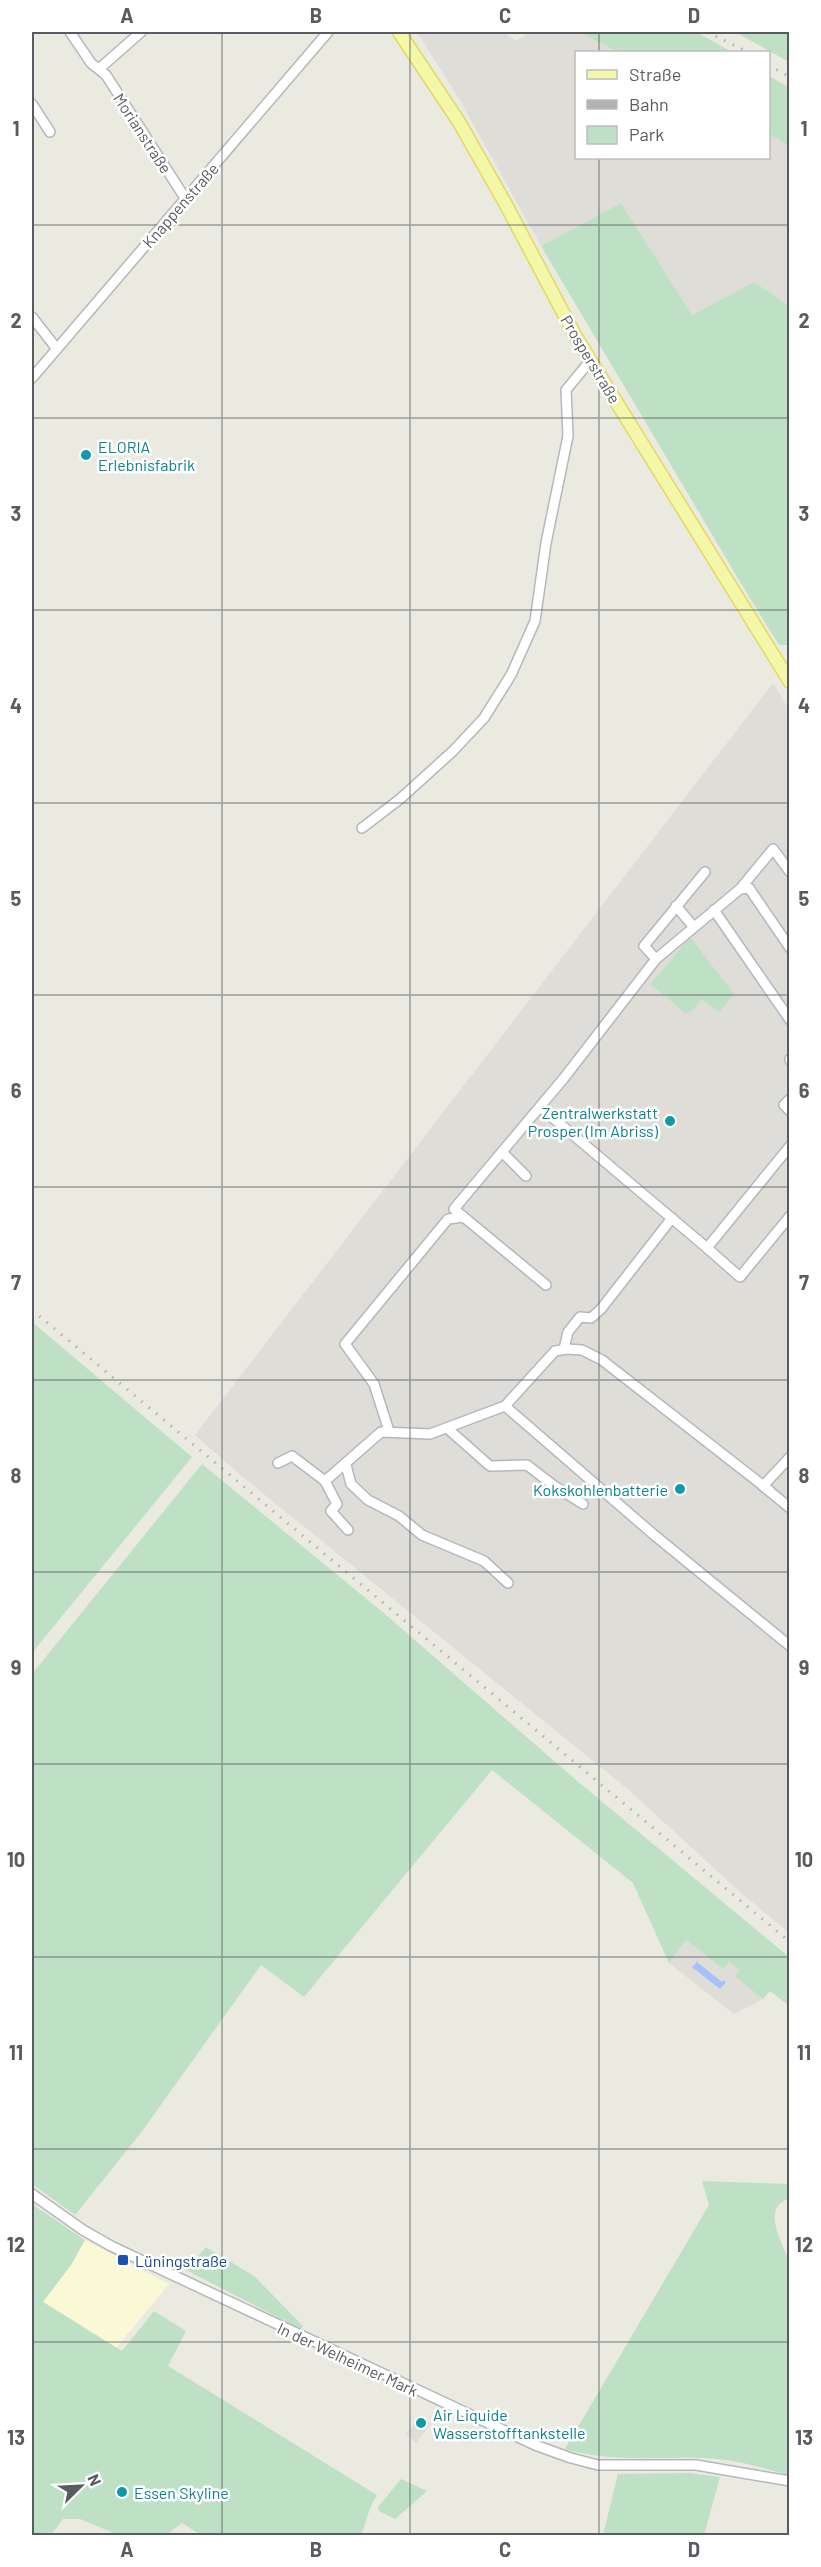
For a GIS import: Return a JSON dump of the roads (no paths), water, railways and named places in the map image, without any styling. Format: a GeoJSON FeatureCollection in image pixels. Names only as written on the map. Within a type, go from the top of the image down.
{"type":"FeatureCollection","features":[{"type":"Feature","properties":{"kind":"main road","name":"Prosperstraße"},"geometry":{"type":"LineString","coordinates":[[399,32],[459,122],[591,361],[789,682]]}},
{"type":"Feature","properties":{"kind":"street","name":"Morianstraße"},"geometry":{"type":"LineString","coordinates":[[70,32],[91,63],[100,68],[185,198]]}},
{"type":"Feature","properties":{"kind":"street"},"geometry":{"type":"LineString","coordinates":[[100,68],[141,32]]}},
{"type":"Feature","properties":{"kind":"street","name":"Knappenstraße"},"geometry":{"type":"LineString","coordinates":[[32,378],[328,32]]}},
{"type":"Feature","properties":{"kind":"street"},"geometry":{"type":"LineString","coordinates":[[34,104],[50,132]]}},
{"type":"Feature","properties":{"kind":"street"},"geometry":{"type":"LineString","coordinates":[[32,316],[57,349]]}},
{"type":"Feature","properties":{"kind":"street"},"geometry":{"type":"LineString","coordinates":[[362,828],[400,799],[484,718],[512,675],[535,621],[546,543],[568,436],[566,390],[591,361]]}},
{"type":"Feature","properties":{"kind":"street"},"geometry":{"type":"LineString","coordinates":[[546,1285],[454,1209],[540,1107],[656,959],[740,889],[772,849],[789,872]]}},
{"type":"Feature","properties":{"kind":"street"},"geometry":{"type":"LineString","coordinates":[[656,959],[644,946],[705,872]]}},
{"type":"Feature","properties":{"kind":"street"},"geometry":{"type":"LineString","coordinates":[[740,889],[749,888],[789,948]]}},
{"type":"Feature","properties":{"kind":"street"},"geometry":{"type":"LineString","coordinates":[[676,906],[693,926]]}},
{"type":"Feature","properties":{"kind":"street"},"geometry":{"type":"LineString","coordinates":[[714,910],[789,1020]]}},
{"type":"Feature","properties":{"kind":"street"},"geometry":{"type":"LineString","coordinates":[[789,1099],[784,1105],[789,1111]]}},
{"type":"Feature","properties":{"kind":"street"},"geometry":{"type":"LineString","coordinates":[[540,1107],[740,1277],[789,1216]]}},
{"type":"Feature","properties":{"kind":"street"},"geometry":{"type":"LineString","coordinates":[[707,1248],[789,1146]]}},
{"type":"Feature","properties":{"kind":"street"},"geometry":{"type":"LineString","coordinates":[[502,1152],[526,1176]]}},
{"type":"Feature","properties":{"kind":"street"},"geometry":{"type":"LineString","coordinates":[[389,1431],[374,1384],[345,1344],[448,1219],[464,1217]]}},
{"type":"Feature","properties":{"kind":"street"},"geometry":{"type":"LineString","coordinates":[[564,1349],[568,1332],[580,1317],[591,1318],[600,1310],[672,1218]]}},
{"type":"Feature","properties":{"kind":"street"},"geometry":{"type":"LineString","coordinates":[[325,1481],[381,1432],[430,1434],[505,1406],[555,1351],[582,1350],[602,1360],[789,1508]]}},
{"type":"Feature","properties":{"kind":"street"},"geometry":{"type":"LineString","coordinates":[[505,1406],[653,1534],[789,1646]]}},
{"type":"Feature","properties":{"kind":"street"},"geometry":{"type":"LineString","coordinates":[[447,1428],[490,1466],[527,1465],[583,1504]]}},
{"type":"Feature","properties":{"kind":"street"},"geometry":{"type":"LineString","coordinates":[[278,1463],[292,1456],[325,1481],[337,1504],[331,1511],[348,1530]]}},
{"type":"Feature","properties":{"kind":"street"},"geometry":{"type":"LineString","coordinates":[[770,1491],[763,1486],[789,1457]]}},
{"type":"Feature","properties":{"kind":"street"},"geometry":{"type":"LineString","coordinates":[[346,1465],[348,1477],[363,1497],[399,1516],[422,1535],[484,1561],[508,1583]]}},
{"type":"Feature","properties":{"kind":"street","name":"In der Welheimer Mark"},"geometry":{"type":"LineString","coordinates":[[32,2194],[111,2246],[535,2445],[598,2465],[696,2465],[789,2481]]}},
{"type":"Feature","properties":{"kind":"water"},"geometry":{"type":"Polygon","coordinates":[[[698,1961],[722,1982],[724,1980],[726,1982],[720,1989],[692,1967],[698,1961]]]}},
{"type":"Feature","properties":{"kind":"railway"},"geometry":{"type":"LineString","coordinates":[[707,32],[746,51]]}},
{"type":"Feature","properties":{"kind":"railway"},"geometry":{"type":"LineString","coordinates":[[770,66],[790,77]]}},
{"type":"Feature","properties":{"kind":"railway"},"geometry":{"type":"LineString","coordinates":[[32,1310],[790,1942]]}},
{"type":"Feature","properties":{"kind":"place","name":"ELORIA Erlebnisfabrik"},"geometry":{"type":"Point","coordinates":[86,455]}},
{"type":"Feature","properties":{"kind":"place","name":"Zentralwerkstatt Prosper (Im Abriss)"},"geometry":{"type":"Point","coordinates":[670,1121]}},
{"type":"Feature","properties":{"kind":"place","name":"Kokskohlenbatterie"},"geometry":{"type":"Point","coordinates":[680,1489]}},
{"type":"Feature","properties":{"kind":"place","name":"Lüningstraße"},"geometry":{"type":"Point","coordinates":[123,2260]}},
{"type":"Feature","properties":{"kind":"place","name":"Air Liquide Wasserstofftankstelle"},"geometry":{"type":"Point","coordinates":[421,2423]}},
{"type":"Feature","properties":{"kind":"place","name":"Essen Skyline"},"geometry":{"type":"Point","coordinates":[122,2492]}}]}
